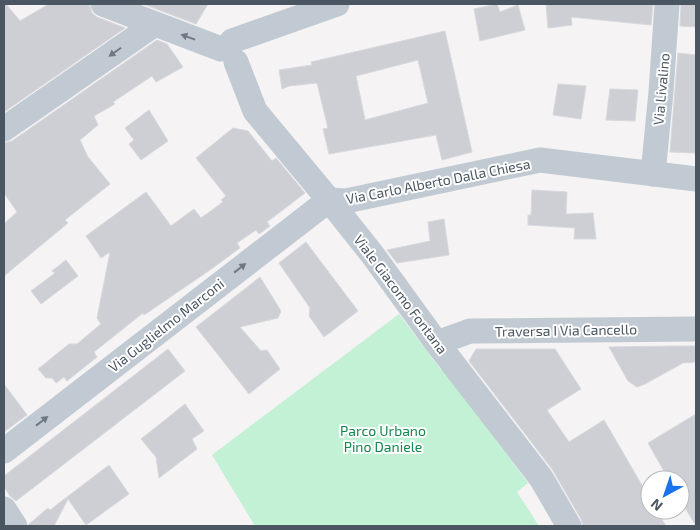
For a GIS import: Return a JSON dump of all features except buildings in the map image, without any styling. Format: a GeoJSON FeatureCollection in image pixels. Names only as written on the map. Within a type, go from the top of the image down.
{"type":"FeatureCollection","features":[{"type":"Feature","properties":{"kind":"street"},"geometry":{"type":"LineString","coordinates":[[103,4],[230,50],[338,4]]}},
{"type":"Feature","properties":{"kind":"street","name":"Via Livalino"},"geometry":{"type":"LineString","coordinates":[[653,174],[667,4]]}},
{"type":"Feature","properties":{"kind":"street"},"geometry":{"type":"LineString","coordinates":[[4,129],[155,24]]}},
{"type":"Feature","properties":{"kind":"street","name":"Viale Giacomo Fontana"},"geometry":{"type":"LineString","coordinates":[[230,50],[255,111],[372,254],[437,344],[541,478],[569,526]]}},
{"type":"Feature","properties":{"kind":"street","name":"Via Carlo Alberto Dalla Chiesa"},"geometry":{"type":"LineString","coordinates":[[329,200],[346,201],[540,160],[696,179]]}},
{"type":"Feature","properties":{"kind":"street","name":"Via Guglielmo Marconi"},"geometry":{"type":"LineString","coordinates":[[4,450],[329,200]]}},
{"type":"Feature","properties":{"kind":"street","name":"Traversa I Via Cancello"},"geometry":{"type":"LineString","coordinates":[[437,344],[470,331],[696,329]]}},
{"type":"Feature","properties":{"kind":"green space","name":"Parco Urbano Pino Daniele"},"geometry":{"type":"Polygon","coordinates":[[[399,314],[441,370],[443,369],[528,483],[517,492],[539,526],[255,526],[212,455],[399,314]]]}}]}
